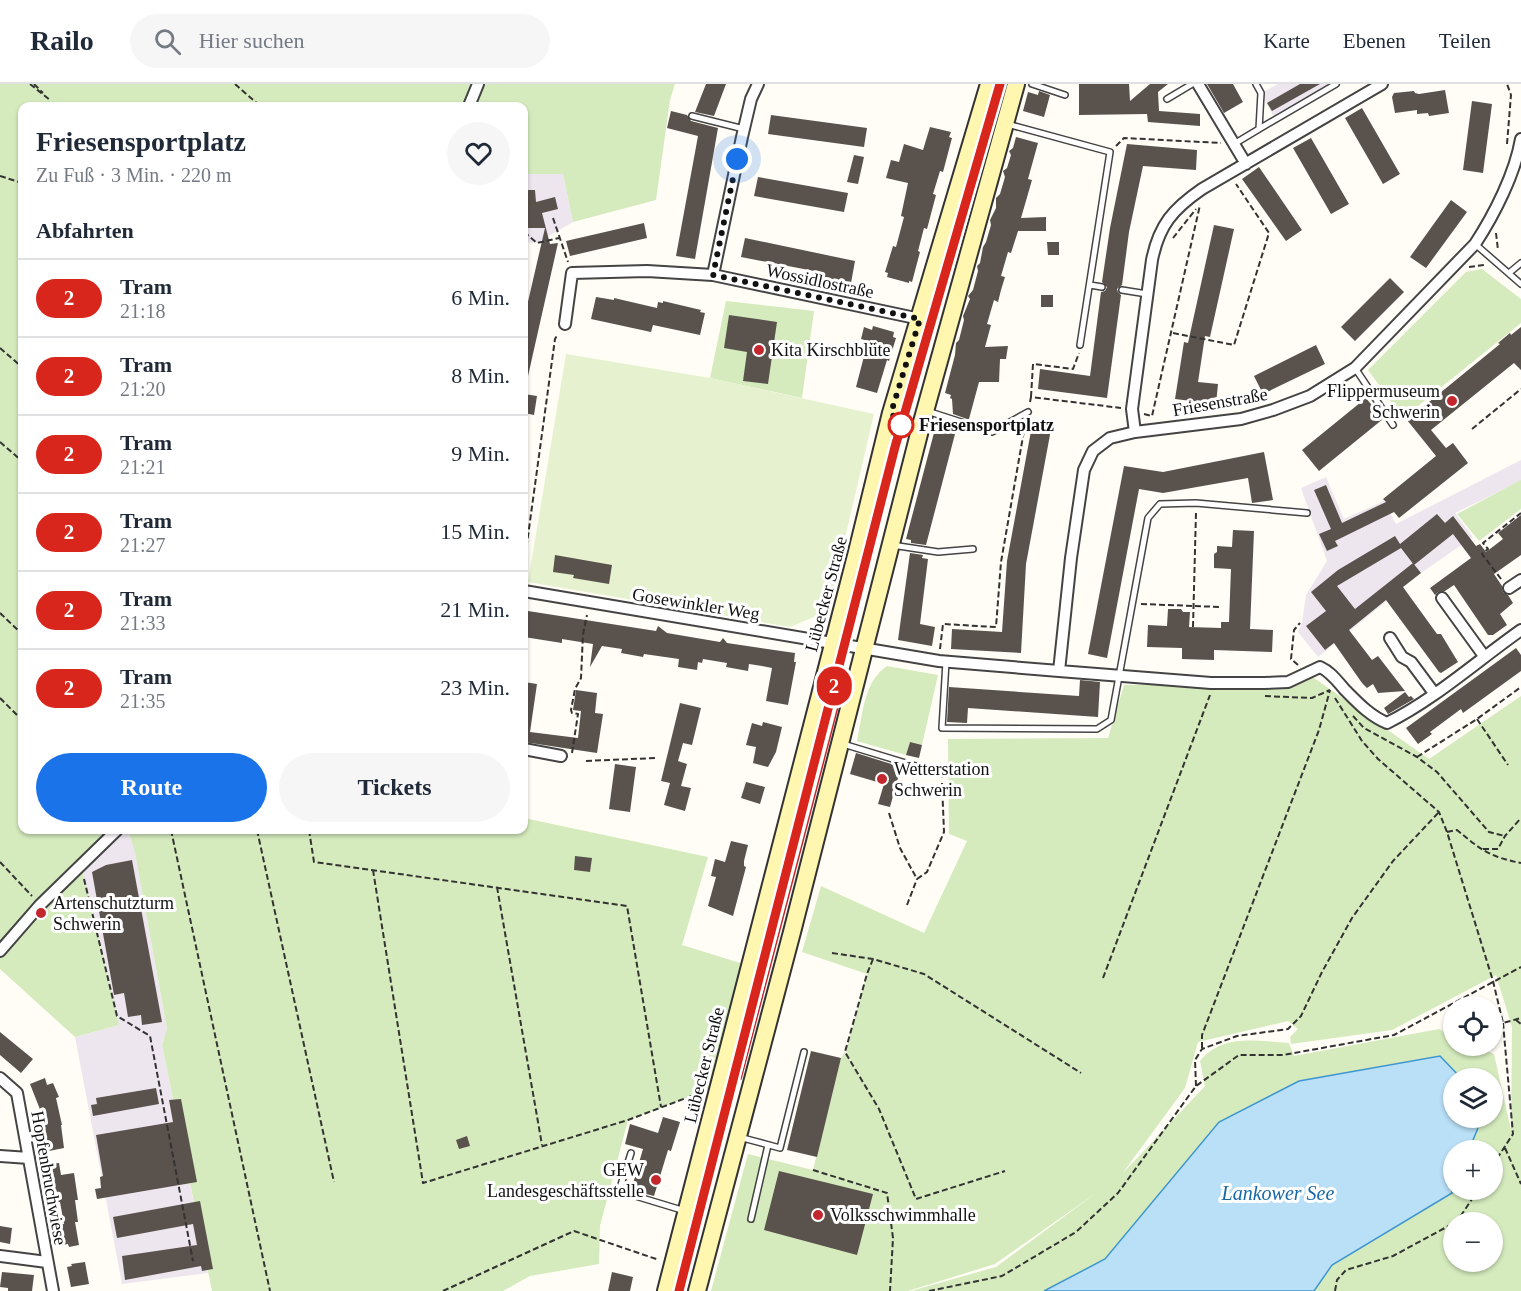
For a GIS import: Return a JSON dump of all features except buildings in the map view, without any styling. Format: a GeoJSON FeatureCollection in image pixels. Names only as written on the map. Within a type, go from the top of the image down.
{"type":"FeatureCollection","features":[{"type":"Feature","properties":{"kind":"street"},"geometry":{"type":"LineString","coordinates":[[471,102],[478,84]]}},
{"type":"Feature","properties":{"kind":"street"},"geometry":{"type":"LineString","coordinates":[[713,275],[751,99],[758,84]]}},
{"type":"Feature","properties":{"kind":"street","name":"Lübecker Straße"},"geometry":{"type":"LineString","coordinates":[[666,1291],[891,413],[989,84]]}},
{"type":"Feature","properties":{"kind":"street"},"geometry":{"type":"LineString","coordinates":[[697,1291],[792,932],[925,411],[1016,84]]}},
{"type":"Feature","properties":{"kind":"street"},"geometry":{"type":"LineString","coordinates":[[1198,84],[1246,164]]}},
{"type":"Feature","properties":{"kind":"street"},"geometry":{"type":"LineString","coordinates":[[1135,432],[1132,409],[1147,294],[1156,239],[1166,222],[1183,202],[1382,84]]}},
{"type":"Feature","properties":{"kind":"street","name":"Friesenstraße"},"geometry":{"type":"LineString","coordinates":[[1059,670],[1084,470],[1093,451],[1110,438],[1135,432],[1241,419],[1273,410],[1310,396],[1355,369],[1475,244],[1488,224],[1501,195],[1521,139]]}},
{"type":"Feature","properties":{"kind":"street","name":"Wossidlostraße"},"geometry":{"type":"LineString","coordinates":[[572,273],[647,271],[713,275],[920,319]]}},
{"type":"Feature","properties":{"kind":"street"},"geometry":{"type":"LineString","coordinates":[[565,324],[572,273]]}},
{"type":"Feature","properties":{"kind":"street"},"geometry":{"type":"LineString","coordinates":[[1509,588],[1521,580]]}},
{"type":"Feature","properties":{"kind":"street","name":"Gosewinkler Weg"},"geometry":{"type":"LineString","coordinates":[[528,592],[864,647]]}},
{"type":"Feature","properties":{"kind":"street"},"geometry":{"type":"LineString","coordinates":[[1442,598],[1484,656]]}},
{"type":"Feature","properties":{"kind":"street"},"geometry":{"type":"LineString","coordinates":[[864,647],[943,658],[1211,683],[1288,682],[1320,667],[1329,671],[1360,706],[1387,723],[1401,716],[1521,630]]}},
{"type":"Feature","properties":{"kind":"street"},"geometry":{"type":"LineString","coordinates":[[1390,638],[1402,657],[1411,662],[1434,693]]}},
{"type":"Feature","properties":{"kind":"street"},"geometry":{"type":"LineString","coordinates":[[528,750],[566,757]]}},
{"type":"Feature","properties":{"kind":"street"},"geometry":{"type":"LineString","coordinates":[[0,951],[40,905],[113,834]]}},
{"type":"Feature","properties":{"kind":"street","name":"Hopfenbruchwiese"},"geometry":{"type":"LineString","coordinates":[[0,1078],[17,1093],[52,1291]]}},
{"type":"Feature","properties":{"kind":"street"},"geometry":{"type":"LineString","coordinates":[[0,1156],[29,1158]]}},
{"type":"Feature","properties":{"kind":"street"},"geometry":{"type":"LineString","coordinates":[[0,1256],[47,1262]]}},
{"type":"Feature","properties":{"kind":"lane"},"geometry":{"type":"LineString","coordinates":[[1032,84],[1065,95]]}},
{"type":"Feature","properties":{"kind":"lane"},"geometry":{"type":"LineString","coordinates":[[1167,99],[1192,84]]}},
{"type":"Feature","properties":{"kind":"lane"},"geometry":{"type":"LineString","coordinates":[[1256,84],[1261,93],[1259,129]]}},
{"type":"Feature","properties":{"kind":"lane"},"geometry":{"type":"LineString","coordinates":[[1234,144],[1336,84]]}},
{"type":"Feature","properties":{"kind":"lane"},"geometry":{"type":"LineString","coordinates":[[692,116],[744,129]]}},
{"type":"Feature","properties":{"kind":"lane"},"geometry":{"type":"LineString","coordinates":[[1005,123],[1110,152],[1080,345]]}},
{"type":"Feature","properties":{"kind":"lane"},"geometry":{"type":"LineString","coordinates":[[1475,244],[1512,271],[1521,284]]}},
{"type":"Feature","properties":{"kind":"lane"},"geometry":{"type":"LineString","coordinates":[[1512,271],[1521,263]]}},
{"type":"Feature","properties":{"kind":"lane"},"geometry":{"type":"LineString","coordinates":[[1090,285],[1102,287]]}},
{"type":"Feature","properties":{"kind":"lane"},"geometry":{"type":"LineString","coordinates":[[1122,290],[1147,294]]}},
{"type":"Feature","properties":{"kind":"lane"},"geometry":{"type":"LineString","coordinates":[[1355,369],[1393,425]]}},
{"type":"Feature","properties":{"kind":"lane"},"geometry":{"type":"LineString","coordinates":[[925,411],[992,432],[1028,412]]}},
{"type":"Feature","properties":{"kind":"lane"},"geometry":{"type":"LineString","coordinates":[[943,658],[942,728],[1097,729],[1111,720],[1148,518],[1160,504],[1196,503],[1307,513]]}},
{"type":"Feature","properties":{"kind":"lane"},"geometry":{"type":"LineString","coordinates":[[891,545],[938,552],[974,549]]}},
{"type":"Feature","properties":{"kind":"lane"},"geometry":{"type":"LineString","coordinates":[[839,742],[942,774]]}},
{"type":"Feature","properties":{"kind":"lane"},"geometry":{"type":"LineString","coordinates":[[737,1137],[780,1148],[804,1052]]}},
{"type":"Feature","properties":{"kind":"lane"},"geometry":{"type":"LineString","coordinates":[[751,1219],[768,1144]]}},
{"type":"Feature","properties":{"kind":"lane"},"geometry":{"type":"LineString","coordinates":[[630,1152],[619,1191],[687,1211]]}},
{"type":"Feature","properties":{"kind":"path"},"geometry":{"type":"LineString","coordinates":[[30,84],[50,100],[34,84]]}},
{"type":"Feature","properties":{"kind":"path"},"geometry":{"type":"LineString","coordinates":[[235,84],[255,102]]}},
{"type":"Feature","properties":{"kind":"path"},"geometry":{"type":"LineString","coordinates":[[1506,148],[1511,95],[1507,84]]}},
{"type":"Feature","properties":{"kind":"path"},"geometry":{"type":"LineString","coordinates":[[1110,152],[1124,138],[1234,144]]}},
{"type":"Feature","properties":{"kind":"path"},"geometry":{"type":"LineString","coordinates":[[1172,333],[1234,345],[1269,232],[1229,174]]}},
{"type":"Feature","properties":{"kind":"path"},"geometry":{"type":"LineString","coordinates":[[0,176],[18,182]]}},
{"type":"Feature","properties":{"kind":"path"},"geometry":{"type":"LineString","coordinates":[[1031,397],[1132,409],[1152,417],[1201,202]]}},
{"type":"Feature","properties":{"kind":"path"},"geometry":{"type":"LineString","coordinates":[[553,218],[572,273]]}},
{"type":"Feature","properties":{"kind":"path"},"geometry":{"type":"LineString","coordinates":[[1496,230],[1497,248],[1512,271]]}},
{"type":"Feature","properties":{"kind":"path"},"geometry":{"type":"LineString","coordinates":[[528,235],[537,243],[559,238]]}},
{"type":"Feature","properties":{"kind":"path"},"geometry":{"type":"LineString","coordinates":[[1466,268],[1484,265],[1490,257]]}},
{"type":"Feature","properties":{"kind":"path"},"geometry":{"type":"LineString","coordinates":[[528,537],[555,339],[565,324]]}},
{"type":"Feature","properties":{"kind":"path"},"geometry":{"type":"LineString","coordinates":[[943,658],[943,624],[996,627],[1001,562],[1031,397],[1033,364],[1073,369],[1080,345]]}},
{"type":"Feature","properties":{"kind":"path"},"geometry":{"type":"LineString","coordinates":[[0,348],[18,364]]}},
{"type":"Feature","properties":{"kind":"path"},"geometry":{"type":"LineString","coordinates":[[1472,429],[1521,389]]}},
{"type":"Feature","properties":{"kind":"path"},"geometry":{"type":"LineString","coordinates":[[0,442],[18,458]]}},
{"type":"Feature","properties":{"kind":"path"},"geometry":{"type":"LineString","coordinates":[[1193,627],[1196,503]]}},
{"type":"Feature","properties":{"kind":"path"},"geometry":{"type":"LineString","coordinates":[[1509,588],[1482,554],[1488,549],[1483,543],[1521,513]]}},
{"type":"Feature","properties":{"kind":"path"},"geometry":{"type":"LineString","coordinates":[[566,757],[578,714],[571,710],[574,689],[581,678],[583,634],[589,603]]}},
{"type":"Feature","properties":{"kind":"path"},"geometry":{"type":"LineString","coordinates":[[1132,604],[1220,607]]}},
{"type":"Feature","properties":{"kind":"path"},"geometry":{"type":"LineString","coordinates":[[0,613],[18,630]]}},
{"type":"Feature","properties":{"kind":"path"},"geometry":{"type":"LineString","coordinates":[[1300,623],[1294,630],[1291,659],[1307,673]]}},
{"type":"Feature","properties":{"kind":"path"},"geometry":{"type":"LineString","coordinates":[[1264,683],[1263,696],[1312,698],[1330,690]]}},
{"type":"Feature","properties":{"kind":"path"},"geometry":{"type":"LineString","coordinates":[[1505,836],[1489,832],[1437,772],[1417,757],[1477,719],[1521,687]]}},
{"type":"Feature","properties":{"kind":"path"},"geometry":{"type":"LineString","coordinates":[[1330,690],[1362,741],[1378,759],[1439,812],[1497,996]]}},
{"type":"Feature","properties":{"kind":"path"},"geometry":{"type":"LineString","coordinates":[[1196,1086],[1195,1060],[1202,1049],[1202,1035],[1319,730],[1330,690]]}},
{"type":"Feature","properties":{"kind":"path"},"geometry":{"type":"LineString","coordinates":[[1103,978],[1210,695]]}},
{"type":"Feature","properties":{"kind":"path"},"geometry":{"type":"LineString","coordinates":[[0,698],[18,716]]}},
{"type":"Feature","properties":{"kind":"path"},"geometry":{"type":"LineString","coordinates":[[1477,719],[1508,765]]}},
{"type":"Feature","properties":{"kind":"path"},"geometry":{"type":"LineString","coordinates":[[586,761],[656,758]]}},
{"type":"Feature","properties":{"kind":"path"},"geometry":{"type":"LineString","coordinates":[[907,905],[917,879],[927,872],[944,832],[942,774]]}},
{"type":"Feature","properties":{"kind":"path"},"geometry":{"type":"LineString","coordinates":[[1202,1049],[1237,1036],[1288,1029],[1301,1016],[1352,918],[1393,861],[1439,812]]}},
{"type":"Feature","properties":{"kind":"path"},"geometry":{"type":"LineString","coordinates":[[889,813],[900,848],[917,879]]}},
{"type":"Feature","properties":{"kind":"path"},"geometry":{"type":"LineString","coordinates":[[1482,849],[1498,849],[1505,836],[1521,818]]}},
{"type":"Feature","properties":{"kind":"path"},"geometry":{"type":"LineString","coordinates":[[1447,832],[1457,830],[1492,856],[1521,863]]}},
{"type":"Feature","properties":{"kind":"path"},"geometry":{"type":"LineString","coordinates":[[172,834],[270,1291]]}},
{"type":"Feature","properties":{"kind":"path"},"geometry":{"type":"LineString","coordinates":[[258,834],[334,1182]]}},
{"type":"Feature","properties":{"kind":"path"},"geometry":{"type":"LineString","coordinates":[[310,834],[314,862],[627,906],[661,1108]]}},
{"type":"Feature","properties":{"kind":"path"},"geometry":{"type":"LineString","coordinates":[[0,862],[40,905]]}},
{"type":"Feature","properties":{"kind":"path"},"geometry":{"type":"LineString","coordinates":[[81,865],[117,1016],[150,1036],[193,1261]]}},
{"type":"Feature","properties":{"kind":"path"},"geometry":{"type":"LineString","coordinates":[[373,870],[423,1183],[628,1120],[719,1086]]}},
{"type":"Feature","properties":{"kind":"path"},"geometry":{"type":"LineString","coordinates":[[497,887],[542,1146]]}},
{"type":"Feature","properties":{"kind":"path"},"geometry":{"type":"LineString","coordinates":[[832,953],[873,959],[924,974],[1081,1073]]}},
{"type":"Feature","properties":{"kind":"path"},"geometry":{"type":"LineString","coordinates":[[873,959],[845,1052],[879,1109],[916,1199],[1005,1171]]}},
{"type":"Feature","properties":{"kind":"path"},"geometry":{"type":"LineString","coordinates":[[929,1291],[1002,1276],[1076,1232],[1118,1193],[1196,1086],[1239,1055],[1283,1055],[1394,1035],[1521,967]]}},
{"type":"Feature","properties":{"kind":"path"},"geometry":{"type":"LineString","coordinates":[[1503,1150],[1513,1134],[1503,1023],[1521,1018]]}},
{"type":"Feature","properties":{"kind":"path"},"geometry":{"type":"LineString","coordinates":[[1516,1020],[1521,1024]]}},
{"type":"Feature","properties":{"kind":"path"},"geometry":{"type":"LineString","coordinates":[[1505,1147],[1521,1184]]}},
{"type":"Feature","properties":{"kind":"path"},"geometry":{"type":"LineString","coordinates":[[813,1170],[888,1193],[893,1238],[890,1291]]}},
{"type":"Feature","properties":{"kind":"path"},"geometry":{"type":"LineString","coordinates":[[1335,1291],[1337,1280],[1346,1270],[1393,1256],[1443,1229]]}},
{"type":"Feature","properties":{"kind":"path"},"geometry":{"type":"LineString","coordinates":[[442,1291],[574,1231],[672,1265]]}},
{"type":"Feature","properties":{"kind":"shaded area"},"geometry":{"type":"Polygon","coordinates":[[[1278,84],[1336,84],[1275,119],[1261,93],[1278,84]]]}},
{"type":"Feature","properties":{"kind":"shaded area"},"geometry":{"type":"Polygon","coordinates":[[[528,174],[563,174],[573,222],[537,243],[528,242],[528,174]]]}},
{"type":"Feature","properties":{"kind":"shaded area"},"geometry":{"type":"Polygon","coordinates":[[[1521,460],[1521,481],[1455,513],[1473,537],[1421,573],[1318,657],[1298,632],[1302,623],[1306,595],[1327,561],[1301,488],[1326,477],[1344,519],[1384,501],[1396,524],[1521,460]]]}},
{"type":"Feature","properties":{"kind":"shaded area"},"geometry":{"type":"Polygon","coordinates":[[[113,834],[129,834],[135,853],[167,1030],[162,1045],[208,1273],[122,1284],[75,1037],[119,1025],[81,865],[113,834]]]}},
{"type":"Feature","properties":{"kind":"green space"},"geometry":{"type":"Polygon","coordinates":[[[0,84],[675,84],[670,100],[656,200],[573,222],[563,174],[528,174],[528,102],[18,102],[18,834],[113,834],[81,865],[119,1025],[75,1037],[0,969],[0,84]]]}},
{"type":"Feature","properties":{"kind":"green space"},"geometry":{"type":"Polygon","coordinates":[[[1482,269],[1521,299],[1521,323],[1403,418],[1368,370],[1466,272],[1482,269]]]}},
{"type":"Feature","properties":{"kind":"green space"},"geometry":{"type":"Polygon","coordinates":[[[726,301],[814,311],[802,398],[710,378],[726,301]]]}},
{"type":"Feature","properties":{"kind":"green space","name":"Friesensportplatz"},"geometry":{"type":"Polygon","coordinates":[[[566,354],[710,378],[874,414],[828,611],[790,627],[528,582],[566,354]]]}},
{"type":"Feature","properties":{"kind":"green space"},"geometry":{"type":"Polygon","coordinates":[[[1521,480],[1521,509],[1479,541],[1457,514],[1521,480]]]}},
{"type":"Feature","properties":{"kind":"green space"},"geometry":{"type":"Polygon","coordinates":[[[887,666],[938,675],[922,745],[910,742],[906,755],[857,741],[869,690],[879,673],[887,666]]]}},
{"type":"Feature","properties":{"kind":"green space"},"geometry":{"type":"Polygon","coordinates":[[[1307,673],[1429,759],[1521,696],[1521,1291],[1314,1291],[1332,1265],[1443,1198],[1503,1200],[1503,1140],[1473,1140],[1478,1128],[1503,1128],[1503,1094],[1511,1130],[1512,1027],[1496,975],[1456,996],[1443,996],[1443,1003],[1392,1030],[1291,1044],[1290,1037],[1298,1029],[1288,1021],[1198,1042],[1185,1088],[1122,1174],[1205,1086],[1200,1061],[1209,1052],[1230,1042],[1253,1040],[1289,1043],[1294,1056],[1439,1029],[1443,1031],[1443,1056],[1494,1056],[1497,1068],[1451,1068],[1440,1056],[1219,1122],[1105,1259],[1044,1291],[911,1291],[996,1267],[1096,1193],[995,1264],[908,1291],[711,1291],[748,1154],[813,1170],[841,1058],[845,1052],[862,1080],[846,1051],[867,974],[802,952],[821,886],[924,933],[967,841],[949,834],[948,739],[1108,738],[1124,685],[1264,683],[1307,673]]]}},
{"type":"Feature","properties":{"kind":"green space"},"geometry":{"type":"Polygon","coordinates":[[[528,819],[708,857],[682,945],[750,966],[719,1086],[628,1120],[600,1226],[599,1264],[530,1276],[503,1291],[212,1291],[162,1045],[167,1029],[135,853],[129,834],[528,834],[528,819]]]}},
{"type":"Feature","properties":{"kind":"water","name":"Lankower See"},"geometry":{"type":"Polygon","coordinates":[[[1440,1056],[1451,1068],[1443,1068],[1443,1128],[1478,1128],[1473,1140],[1443,1140],[1443,1198],[1332,1265],[1314,1291],[1044,1291],[1105,1259],[1219,1122],[1299,1081],[1440,1056]]]}},
{"type":"Feature","properties":{"kind":"tram line"},"geometry":{"type":"LineString","coordinates":[[679,1291],[895,447],[1000,84]]}},
{"type":"Feature","properties":{"kind":"tram line","name":"2"},"geometry":{"type":"LineString","coordinates":[[679,1291],[895,447],[1000,84]]}},
{"type":"Feature","properties":{"kind":"tram line"},"geometry":{"type":"LineString","coordinates":[[741,1079],[840,699]]}},
{"type":"Feature","properties":{"kind":"place","name":"Kita Kirschblüte"},"geometry":{"type":"Point","coordinates":[759,350]}},
{"type":"Feature","properties":{"kind":"place","name":"Flippermuseum Schwerin"},"geometry":{"type":"Point","coordinates":[1452,401]}},
{"type":"Feature","properties":{"kind":"place","name":"Friesensportplatz"},"geometry":{"type":"Point","coordinates":[901,425]}},
{"type":"Feature","properties":{"kind":"place","name":"Wetterstation Schwerin"},"geometry":{"type":"Point","coordinates":[882,779]}},
{"type":"Feature","properties":{"kind":"place","name":"Artenschutzturm Schwerin"},"geometry":{"type":"Point","coordinates":[41,913]}},
{"type":"Feature","properties":{"kind":"place","name":"GEW Landesgeschäftsstelle"},"geometry":{"type":"Point","coordinates":[656,1180]}},
{"type":"Feature","properties":{"kind":"place","name":"Volksschwimmhalle"},"geometry":{"type":"Point","coordinates":[818,1215]}},
{"type":"Feature","properties":{"kind":"route"},"geometry":{"type":"LineString","coordinates":[[737,159],[713,275],[920,319],[891,413],[901,425]]}}]}
